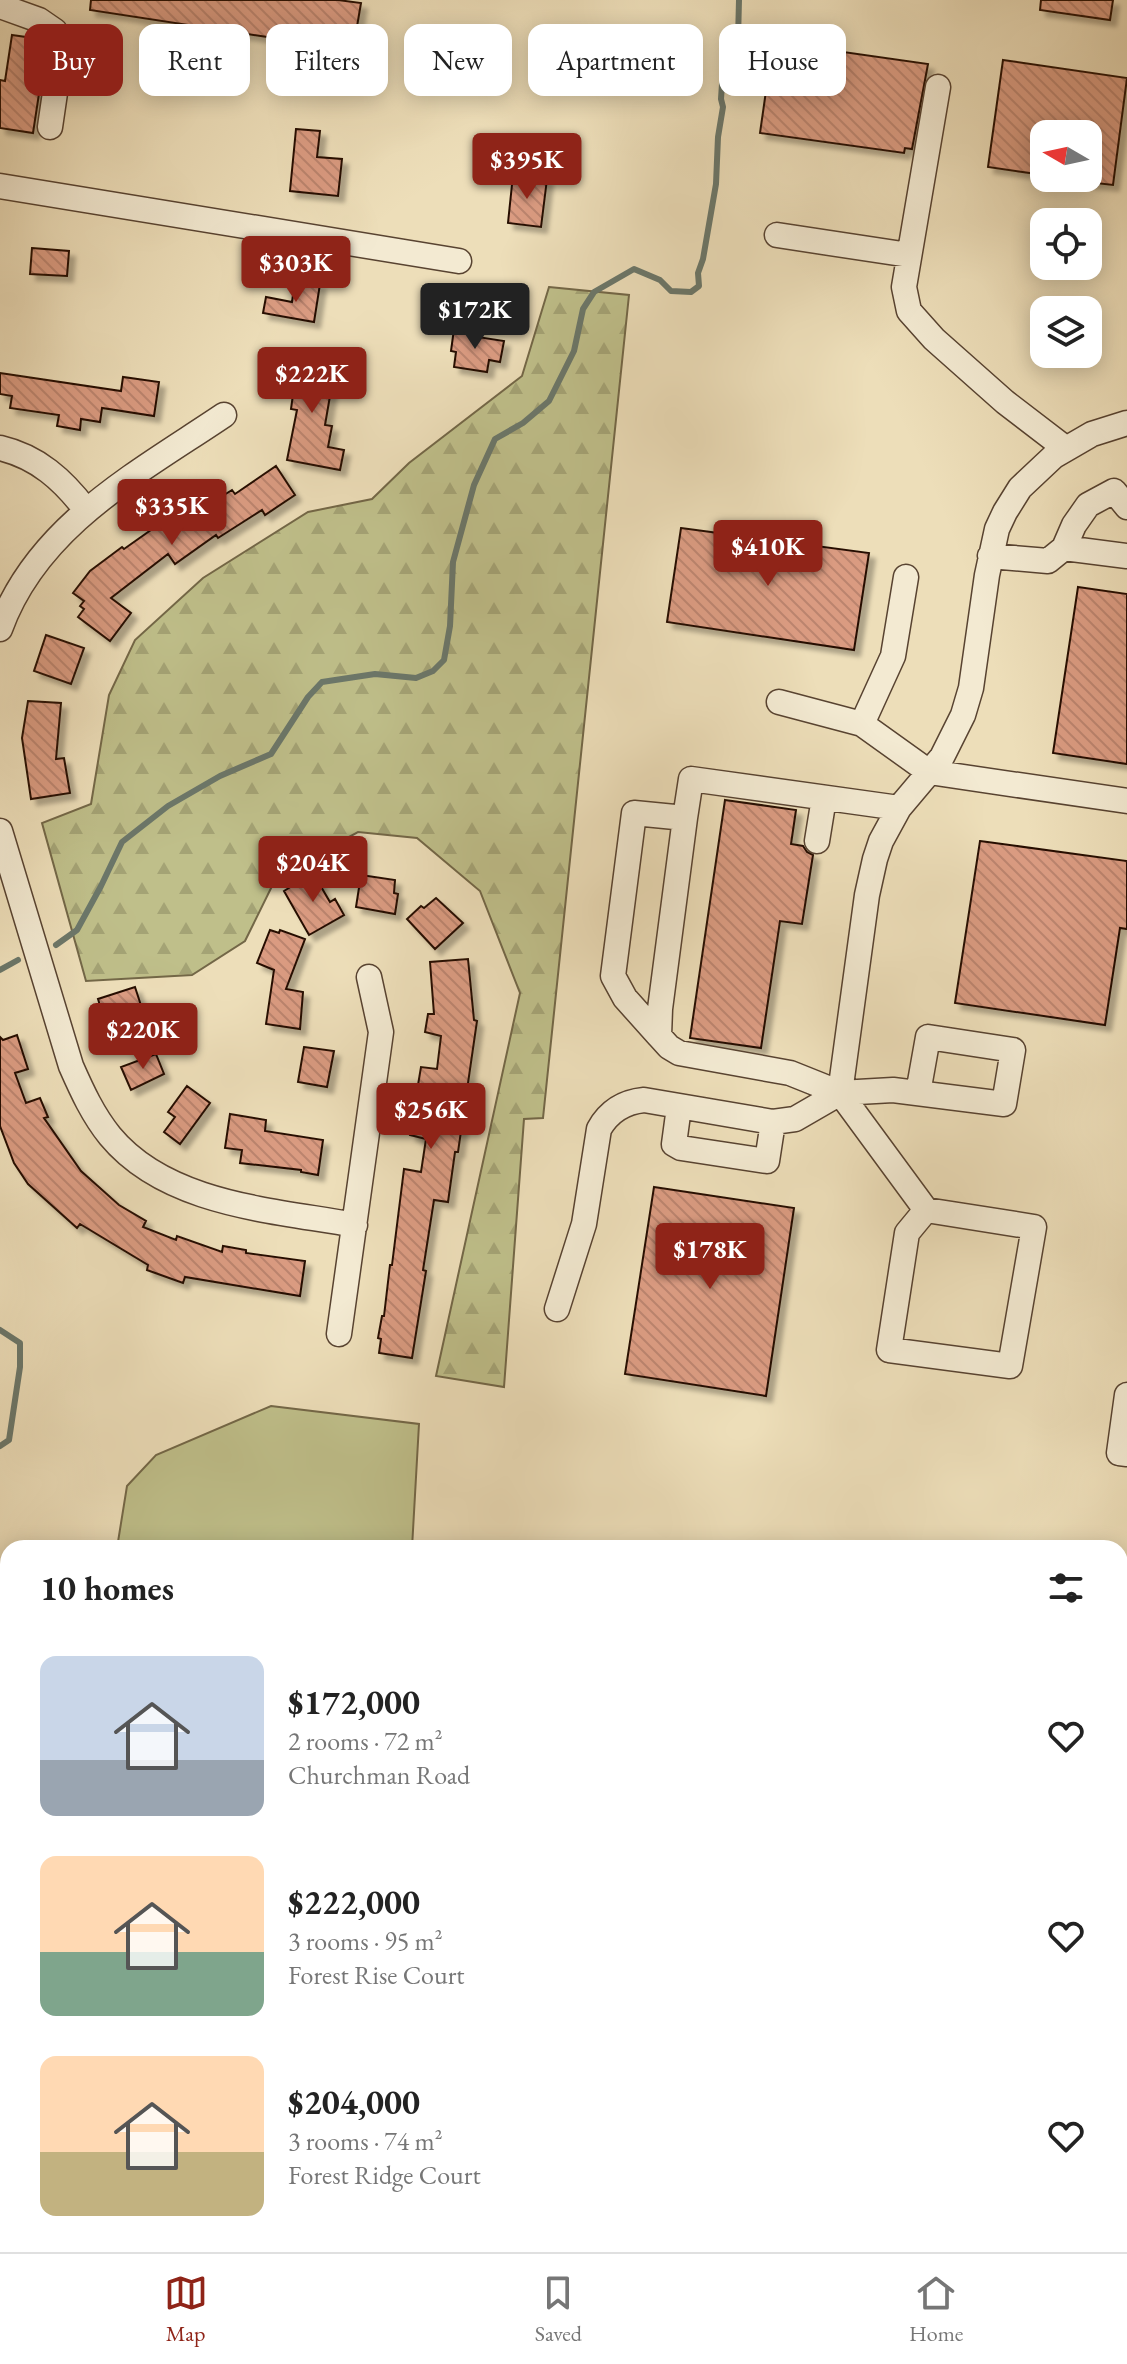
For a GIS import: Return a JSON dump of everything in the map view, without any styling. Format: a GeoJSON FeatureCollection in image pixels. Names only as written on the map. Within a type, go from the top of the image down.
{"type":"FeatureCollection","features":[{"type":"Feature","properties":{"kind":"street"},"geometry":{"type":"LineString","coordinates":[[0,6],[39,20],[55,31],[62,45],[50,127]]}},
{"type":"Feature","properties":{"kind":"street"},"geometry":{"type":"LineString","coordinates":[[938,87],[904,287],[909,311],[1005,402],[1065,448]]}},
{"type":"Feature","properties":{"kind":"street"},"geometry":{"type":"LineString","coordinates":[[0,186],[459,261]]}},
{"type":"Feature","properties":{"kind":"street"},"geometry":{"type":"LineString","coordinates":[[777,235],[909,255]]}},
{"type":"Feature","properties":{"kind":"street"},"geometry":{"type":"LineString","coordinates":[[0,629],[31,571],[47,549],[86,510],[224,415]]}},
{"type":"Feature","properties":{"kind":"street"},"geometry":{"type":"LineString","coordinates":[[926,1210],[907,1233],[889,1350],[1010,1366],[1034,1227],[926,1210],[840,1093],[870,877],[881,841],[899,808],[942,757],[958,728],[971,688],[990,556],[1005,512],[1020,488],[1065,448],[1092,434],[1127,423]]}},
{"type":"Feature","properties":{"kind":"street"},"geometry":{"type":"LineString","coordinates":[[0,448],[45,468],[69,487],[86,510]]}},
{"type":"Feature","properties":{"kind":"street"},"geometry":{"type":"LineString","coordinates":[[990,556],[1048,561],[1064,548],[1074,525],[1088,505],[1114,491],[1127,507]]}},
{"type":"Feature","properties":{"kind":"street"},"geometry":{"type":"LineString","coordinates":[[1064,548],[1127,556]]}},
{"type":"Feature","properties":{"kind":"street"},"geometry":{"type":"LineString","coordinates":[[862,724],[893,656],[906,577]]}},
{"type":"Feature","properties":{"kind":"street"},"geometry":{"type":"LineString","coordinates":[[779,702],[862,724],[929,772],[1127,801]]}},
{"type":"Feature","properties":{"kind":"street"},"geometry":{"type":"LineString","coordinates":[[659,1036],[691,779],[899,808]]}},
{"type":"Feature","properties":{"kind":"street"},"geometry":{"type":"LineString","coordinates":[[817,841],[824,798]]}},
{"type":"Feature","properties":{"kind":"street"},"geometry":{"type":"LineString","coordinates":[[685,818],[634,813],[613,976],[625,998],[669,1047],[679,1053],[790,1073],[840,1093],[893,1090],[918,1093]]}},
{"type":"Feature","properties":{"kind":"street"},"geometry":{"type":"LineString","coordinates":[[0,831],[71,1066],[88,1103],[112,1138],[159,1177],[192,1192],[355,1225]]}},
{"type":"Feature","properties":{"kind":"street"},"geometry":{"type":"LineString","coordinates":[[339,1334],[381,1032],[369,977]]}},
{"type":"Feature","properties":{"kind":"street"},"geometry":{"type":"LineString","coordinates":[[557,1309],[584,1224],[599,1129],[605,1118],[627,1103],[644,1100],[773,1122],[795,1119],[840,1093]]}},
{"type":"Feature","properties":{"kind":"street"},"geometry":{"type":"LineString","coordinates":[[679,1107],[674,1144],[681,1148],[767,1161],[773,1122]]}},
{"type":"Feature","properties":{"kind":"street"},"geometry":{"type":"LineString","coordinates":[[1127,1395],[1119,1453],[1127,1454]]}},
{"type":"Feature","properties":{"kind":"green space"},"geometry":{"type":"Polygon","coordinates":[[[549,287],[629,295],[543,1118],[524,1119],[504,1387],[436,1376],[520,993],[480,891],[417,838],[358,832],[277,876],[245,941],[192,975],[86,981],[42,823],[91,804],[109,695],[135,640],[203,578],[308,512],[372,499],[409,463],[522,376],[549,287]]]}},
{"type":"Feature","properties":{"kind":"green space"},"geometry":{"type":"Polygon","coordinates":[[[271,1406],[419,1424],[412,1540],[118,1540],[127,1486],[156,1455],[271,1406]]]}},
{"type":"Feature","properties":{"kind":"building"},"geometry":{"type":"Polygon","coordinates":[[[91,0],[338,0],[361,3],[357,24],[266,24],[266,37],[250,34],[250,24],[182,24],[90,10],[91,0]]]}},
{"type":"Feature","properties":{"kind":"building"},"geometry":{"type":"Polygon","coordinates":[[[1041,0],[1113,0],[1110,20],[1040,10],[1041,0]]]}},
{"type":"Feature","properties":{"kind":"building"},"geometry":{"type":"Polygon","coordinates":[[[12,35],[24,37],[24,96],[39,96],[33,133],[0,128],[0,80],[5,81],[12,35]]]}},
{"type":"Feature","properties":{"kind":"building"},"geometry":{"type":"Polygon","coordinates":[[[846,52],[928,64],[912,149],[905,148],[904,153],[760,133],[765,96],[846,96],[846,52]]]}},
{"type":"Feature","properties":{"kind":"building"},"geometry":{"type":"Polygon","coordinates":[[[1003,60],[1127,78],[1113,185],[1102,184],[1102,120],[1030,120],[1030,173],[988,167],[1003,60]]]}},
{"type":"Feature","properties":{"kind":"building"},"geometry":{"type":"Polygon","coordinates":[[[296,129],[320,131],[317,157],[342,159],[338,196],[290,191],[296,129]]]}},
{"type":"Feature","properties":{"kind":"building"},"geometry":{"type":"Polygon","coordinates":[[[513,175],[547,179],[541,227],[508,223],[513,175]]]}},
{"type":"Feature","properties":{"kind":"building"},"geometry":{"type":"Polygon","coordinates":[[[32,248],[69,251],[67,276],[30,274],[32,248]]]}},
{"type":"Feature","properties":{"kind":"building"},"geometry":{"type":"Polygon","coordinates":[[[302,281],[320,284],[314,322],[263,313],[266,297],[292,302],[294,288],[300,289],[302,281]]]}},
{"type":"Feature","properties":{"kind":"building"},"geometry":{"type":"Polygon","coordinates":[[[454,329],[471,332],[471,336],[504,341],[500,362],[489,360],[487,372],[454,367],[456,352],[451,351],[454,329]]]}},
{"type":"Feature","properties":{"kind":"building"},"geometry":{"type":"Polygon","coordinates":[[[285,359],[335,367],[325,425],[332,426],[328,447],[344,450],[340,470],[287,460],[297,410],[291,409],[295,380],[282,378],[285,359]]]}},
{"type":"Feature","properties":{"kind":"building"},"geometry":{"type":"Polygon","coordinates":[[[0,373],[121,391],[123,377],[159,382],[154,416],[102,408],[100,422],[81,419],[80,430],[57,426],[59,415],[10,408],[12,396],[0,394],[0,373]]]}},
{"type":"Feature","properties":{"kind":"building"},"geometry":{"type":"Polygon","coordinates":[[[276,466],[295,495],[265,515],[262,510],[218,538],[216,535],[175,564],[168,554],[111,598],[131,613],[110,641],[78,617],[84,609],[80,606],[84,601],[73,593],[90,571],[165,520],[161,515],[178,504],[187,518],[232,490],[235,494],[276,466]]]}},
{"type":"Feature","properties":{"kind":"building"},"geometry":{"type":"Polygon","coordinates":[[[681,528],[869,553],[854,650],[667,622],[681,528]]]}},
{"type":"Feature","properties":{"kind":"building"},"geometry":{"type":"Polygon","coordinates":[[[1078,587],[1127,594],[1127,764],[1053,753],[1078,587]]]}},
{"type":"Feature","properties":{"kind":"building"},"geometry":{"type":"Polygon","coordinates":[[[46,635],[84,648],[71,684],[34,671],[46,635]]]}},
{"type":"Feature","properties":{"kind":"building"},"geometry":{"type":"Polygon","coordinates":[[[28,701],[61,703],[56,759],[64,758],[70,793],[31,799],[22,738],[28,701]]]}},
{"type":"Feature","properties":{"kind":"building"},"geometry":{"type":"Polygon","coordinates":[[[725,800],[796,810],[791,844],[803,846],[813,855],[802,924],[780,921],[761,1048],[690,1038],[725,800]]]}},
{"type":"Feature","properties":{"kind":"building"},"geometry":{"type":"Polygon","coordinates":[[[980,841],[1127,861],[1127,929],[1120,928],[1105,1025],[955,1003],[980,841]]]}},
{"type":"Feature","properties":{"kind":"building"},"geometry":{"type":"Polygon","coordinates":[[[313,873],[330,902],[335,899],[344,915],[309,935],[284,891],[313,873]]]}},
{"type":"Feature","properties":{"kind":"building"},"geometry":{"type":"Polygon","coordinates":[[[361,875],[395,880],[394,893],[398,894],[395,914],[356,907],[361,875]]]}},
{"type":"Feature","properties":{"kind":"building"},"geometry":{"type":"Polygon","coordinates":[[[436,898],[463,923],[435,949],[407,919],[436,898]]]}},
{"type":"Feature","properties":{"kind":"building"},"geometry":{"type":"Polygon","coordinates":[[[270,930],[279,933],[280,930],[305,939],[286,989],[303,992],[300,1029],[266,1024],[274,970],[257,963],[270,930]]]}},
{"type":"Feature","properties":{"kind":"building"},"geometry":{"type":"Polygon","coordinates":[[[468,959],[474,1020],[477,1021],[448,1202],[434,1200],[412,1358],[379,1353],[381,1339],[378,1338],[392,1265],[404,1169],[421,1172],[426,1139],[410,1135],[413,1117],[420,1118],[425,1086],[418,1085],[421,1067],[437,1069],[441,1036],[425,1032],[428,1014],[434,1014],[430,962],[468,959]]]}},
{"type":"Feature","properties":{"kind":"building"},"geometry":{"type":"Polygon","coordinates":[[[135,987],[146,1021],[142,1023],[145,1030],[111,1041],[98,999],[135,987]]]}},
{"type":"Feature","properties":{"kind":"building"},"geometry":{"type":"Polygon","coordinates":[[[17,1035],[28,1069],[15,1073],[26,1103],[40,1098],[48,1117],[44,1118],[81,1171],[119,1205],[146,1221],[143,1227],[176,1240],[177,1236],[222,1252],[223,1246],[246,1250],[246,1253],[305,1261],[300,1296],[185,1277],[183,1283],[147,1270],[148,1265],[80,1224],[77,1228],[28,1184],[14,1163],[0,1126],[0,1037],[3,1040],[17,1035]]]}},
{"type":"Feature","properties":{"kind":"building"},"geometry":{"type":"Polygon","coordinates":[[[304,1047],[334,1051],[327,1087],[298,1082],[304,1047]]]}},
{"type":"Feature","properties":{"kind":"building"},"geometry":{"type":"Polygon","coordinates":[[[156,1054],[164,1074],[131,1090],[121,1067],[156,1054]]]}},
{"type":"Feature","properties":{"kind":"building"},"geometry":{"type":"Polygon","coordinates":[[[187,1086],[210,1103],[180,1144],[164,1132],[175,1117],[168,1112],[187,1086]]]}},
{"type":"Feature","properties":{"kind":"building"},"geometry":{"type":"Polygon","coordinates":[[[230,1114],[266,1120],[265,1131],[323,1140],[318,1175],[240,1163],[242,1150],[225,1148],[230,1114]]]}},
{"type":"Feature","properties":{"kind":"building"},"geometry":{"type":"Polygon","coordinates":[[[654,1187],[794,1208],[766,1396],[625,1374],[654,1187]]]}},
{"type":"Feature","properties":{"kind":"waterway"},"geometry":{"type":"LineString","coordinates":[[56,945],[77,930],[122,842],[168,806],[220,776],[271,754],[308,697],[322,682],[375,674],[416,678],[433,671],[444,660],[450,626],[453,562],[474,485],[495,439],[523,423],[549,401],[574,351],[583,309],[594,292],[634,269],[660,280],[671,291],[691,292],[699,286],[698,273],[716,184],[722,84],[738,40],[739,0]]}},
{"type":"Feature","properties":{"kind":"waterway"},"geometry":{"type":"LineString","coordinates":[[0,970],[18,960]]}},
{"type":"Feature","properties":{"kind":"waterway"},"geometry":{"type":"LineString","coordinates":[[0,1330],[20,1343],[20,1367],[9,1440],[0,1446]]}}]}
